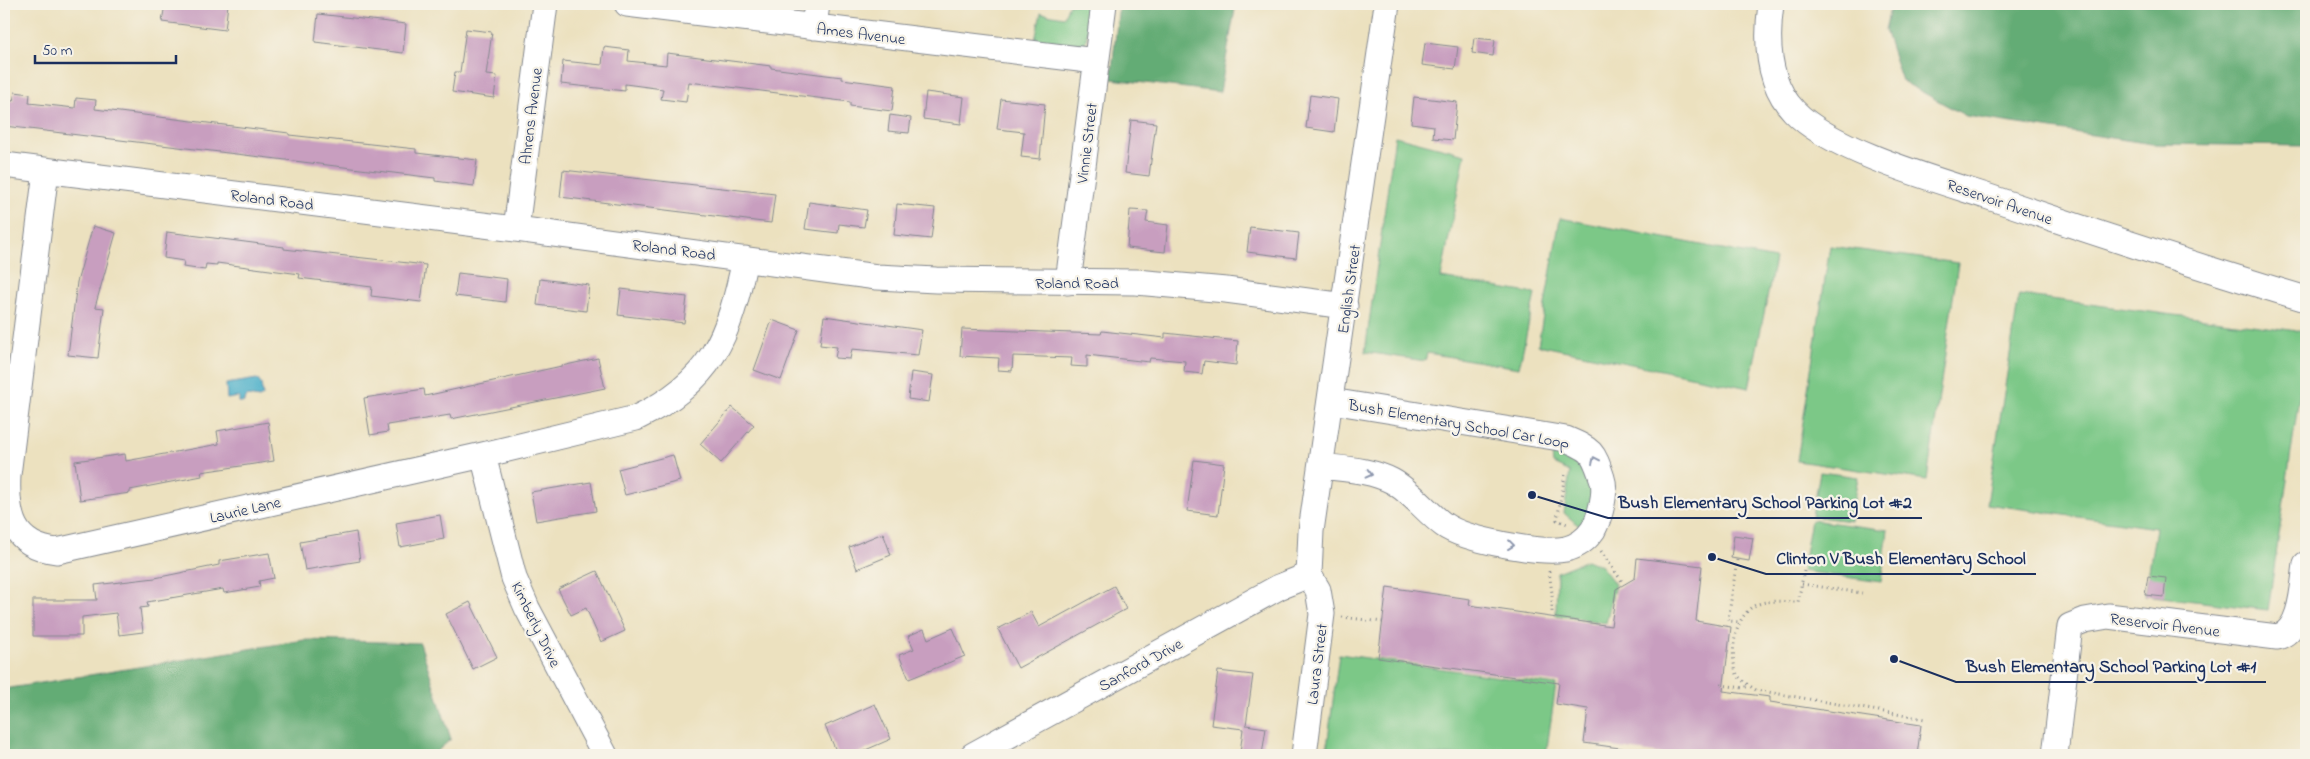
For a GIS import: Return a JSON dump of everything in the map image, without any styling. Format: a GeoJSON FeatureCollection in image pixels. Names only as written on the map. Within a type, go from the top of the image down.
{"type":"FeatureCollection","features":[{"type":"Feature","properties":{"kind":"street","name":"Ahrens Avenue"},"geometry":{"type":"LineString","coordinates":[[516,229],[545,4]]}},
{"type":"Feature","properties":{"kind":"street","name":"Ames Avenue"},"geometry":{"type":"LineString","coordinates":[[627,4],[815,16],[1096,61]]}},
{"type":"Feature","properties":{"kind":"street","name":"Vinnie Street"},"geometry":{"type":"LineString","coordinates":[[1068,282],[1104,4]]}},
{"type":"Feature","properties":{"kind":"street","name":"English Street"},"geometry":{"type":"LineString","coordinates":[[1309,575],[1312,531],[1346,306],[1387,4]]}},
{"type":"Feature","properties":{"kind":"street","name":"Reservoir Avenue"},"geometry":{"type":"LineString","coordinates":[[1770,13],[1768,45],[1776,82],[1793,110],[1819,131],[1909,171],[2306,299]]}},
{"type":"Feature","properties":{"kind":"street","name":"Roland Road"},"geometry":{"type":"LineString","coordinates":[[4,165],[516,229],[877,277],[1179,285],[1346,306]]}},
{"type":"Feature","properties":{"kind":"street","name":"Laurie Lane"},"geometry":{"type":"LineString","coordinates":[[46,171],[6,502],[10,520],[21,536],[43,550],[57,551],[483,455],[636,418],[661,406],[680,393],[702,371],[719,346],[732,316],[745,259]]}},
{"type":"Feature","properties":{"kind":"street","name":"Bush Elementary School Car Loop"},"geometry":{"type":"LineString","coordinates":[[1331,401],[1566,439],[1587,448],[1596,462],[1604,483],[1599,514],[1587,538]]}},
{"type":"Feature","properties":{"kind":"street","name":"Kimberly Drive"},"geometry":{"type":"LineString","coordinates":[[483,455],[514,578],[527,608],[605,755]]}},
{"type":"Feature","properties":{"kind":"street"},"geometry":{"type":"LineString","coordinates":[[1321,466],[1360,472],[1394,482],[1445,526],[1479,540],[1556,550],[1576,546],[1587,538]]}},
{"type":"Feature","properties":{"kind":"street","name":"Reservoir Avenue"},"geometry":{"type":"LineString","coordinates":[[2054,755],[2070,626],[2085,620],[2108,616],[2277,637],[2285,636],[2293,626],[2300,605],[2306,564]]}},
{"type":"Feature","properties":{"kind":"street","name":"Sanford Drive"},"geometry":{"type":"LineString","coordinates":[[972,755],[1279,587],[1309,575]]}},
{"type":"Feature","properties":{"kind":"street","name":"Laura Street"},"geometry":{"type":"LineString","coordinates":[[1304,755],[1322,614],[1318,590],[1309,575]]}},
{"type":"Feature","properties":{"kind":"path"},"geometry":{"type":"LineString","coordinates":[[1565,475],[1557,520],[1573,526],[1599,548],[1623,583]]}},
{"type":"Feature","properties":{"kind":"path"},"geometry":{"type":"LineString","coordinates":[[1737,560],[1728,621],[1741,622]]}},
{"type":"Feature","properties":{"kind":"path"},"geometry":{"type":"LineString","coordinates":[[1548,566],[1552,593],[1552,614]]}},
{"type":"Feature","properties":{"kind":"path"},"geometry":{"type":"LineString","coordinates":[[1804,571],[1798,602],[1772,600],[1754,606],[1744,614],[1734,648],[1734,669],[1742,681],[1756,690],[1926,720]]}},
{"type":"Feature","properties":{"kind":"path"},"geometry":{"type":"LineString","coordinates":[[1802,584],[1862,593]]}},
{"type":"Feature","properties":{"kind":"path"},"geometry":{"type":"LineString","coordinates":[[1342,617],[1383,622]]}},
{"type":"Feature","properties":{"kind":"path"},"geometry":{"type":"LineString","coordinates":[[1721,685],[1743,688],[1750,686]]}},
{"type":"Feature","properties":{"kind":"green space"},"geometry":{"type":"Polygon","coordinates":[[[1069,4],[1093,5],[1085,44],[1073,46],[1035,40],[1041,13],[1064,17],[1069,4]]]}},
{"type":"Feature","properties":{"kind":"green space"},"geometry":{"type":"Polygon","coordinates":[[[1119,4],[1236,4],[1220,92],[1111,79],[1119,4]]]}},
{"type":"Feature","properties":{"kind":"green space"},"geometry":{"type":"Polygon","coordinates":[[[1891,4],[2306,4],[2306,146],[2152,144],[1966,116],[1902,81],[1885,30],[1891,4]]]}},
{"type":"Feature","properties":{"kind":"green space"},"geometry":{"type":"Polygon","coordinates":[[[1395,136],[1465,154],[1441,278],[1535,294],[1519,368],[1427,353],[1425,361],[1365,352],[1395,136]]]}},
{"type":"Feature","properties":{"kind":"green space"},"geometry":{"type":"Polygon","coordinates":[[[1560,218],[1775,259],[1749,388],[1538,345],[1560,218]]]}},
{"type":"Feature","properties":{"kind":"green space"},"geometry":{"type":"Polygon","coordinates":[[[1830,246],[1958,263],[1927,480],[1797,461],[1830,246]]]}},
{"type":"Feature","properties":{"kind":"green space"},"geometry":{"type":"Polygon","coordinates":[[[2019,295],[2306,332],[2306,349],[2268,610],[2145,595],[2156,528],[1987,504],[2019,295]]]}},
{"type":"Feature","properties":{"kind":"green space"},"geometry":{"type":"Polygon","coordinates":[[[1558,448],[1578,458],[1586,467],[1592,484],[1589,511],[1579,526],[1564,513],[1570,472],[1553,464],[1552,454],[1558,448]]]}},
{"type":"Feature","properties":{"kind":"green space"},"geometry":{"type":"Polygon","coordinates":[[[1820,472],[1858,477],[1850,521],[1812,516],[1820,472]]]}},
{"type":"Feature","properties":{"kind":"green space"},"geometry":{"type":"Polygon","coordinates":[[[1811,520],[1888,530],[1881,582],[1802,571],[1811,520]]]}},
{"type":"Feature","properties":{"kind":"green space"},"geometry":{"type":"Polygon","coordinates":[[[1587,560],[1601,566],[1615,584],[1606,623],[1556,615],[1557,572],[1587,560]]]}},
{"type":"Feature","properties":{"kind":"green space"},"geometry":{"type":"Polygon","coordinates":[[[304,640],[420,643],[451,739],[433,755],[4,755],[4,689],[304,640]]]}},
{"type":"Feature","properties":{"kind":"green space"},"geometry":{"type":"Polygon","coordinates":[[[1339,654],[1556,685],[1546,755],[1326,755],[1339,654]]]}},
{"type":"Feature","properties":{"kind":"water"},"geometry":{"type":"Polygon","coordinates":[[[257,379],[261,384],[263,396],[259,398],[247,396],[243,403],[239,402],[239,397],[227,399],[226,384],[257,379]]]}},
{"type":"Feature","properties":{"kind":"building"},"geometry":{"type":"Polygon","coordinates":[[[165,4],[228,4],[225,30],[162,22],[165,4]]]}},
{"type":"Feature","properties":{"kind":"building"},"geometry":{"type":"Polygon","coordinates":[[[318,14],[406,24],[403,53],[315,42],[318,14]]]}},
{"type":"Feature","properties":{"kind":"building"},"geometry":{"type":"Polygon","coordinates":[[[466,29],[492,32],[486,75],[497,76],[494,98],[452,92],[455,72],[460,72],[466,29]]]}},
{"type":"Feature","properties":{"kind":"building"},"geometry":{"type":"Polygon","coordinates":[[[1474,38],[1495,40],[1493,56],[1472,53],[1474,38]]]}},
{"type":"Feature","properties":{"kind":"building"},"geometry":{"type":"Polygon","coordinates":[[[1425,43],[1458,47],[1455,69],[1422,65],[1425,43]]]}},
{"type":"Feature","properties":{"kind":"building"},"geometry":{"type":"Polygon","coordinates":[[[604,47],[629,50],[628,61],[666,65],[667,53],[771,66],[771,68],[895,86],[892,111],[850,106],[850,102],[689,82],[686,102],[661,99],[663,89],[625,84],[625,91],[561,84],[563,61],[602,65],[604,47]]]}},
{"type":"Feature","properties":{"kind":"building"},"geometry":{"type":"Polygon","coordinates":[[[15,92],[30,94],[29,103],[75,108],[76,98],[96,100],[95,109],[289,133],[289,135],[416,149],[416,153],[477,160],[474,186],[435,181],[435,178],[4,126],[4,100],[13,101],[15,92]]]}},
{"type":"Feature","properties":{"kind":"building"},"geometry":{"type":"Polygon","coordinates":[[[926,92],[964,97],[961,124],[923,119],[926,92]]]}},
{"type":"Feature","properties":{"kind":"building"},"geometry":{"type":"Polygon","coordinates":[[[1310,95],[1338,99],[1334,132],[1306,128],[1310,95]]]}},
{"type":"Feature","properties":{"kind":"building"},"geometry":{"type":"Polygon","coordinates":[[[1414,97],[1457,102],[1453,140],[1433,138],[1434,126],[1411,123],[1414,97]]]}},
{"type":"Feature","properties":{"kind":"building"},"geometry":{"type":"Polygon","coordinates":[[[1001,99],[1045,104],[1040,159],[1021,157],[1024,132],[997,129],[1001,99]]]}},
{"type":"Feature","properties":{"kind":"building"},"geometry":{"type":"Polygon","coordinates":[[[890,115],[911,118],[909,133],[888,131],[890,115]]]}},
{"type":"Feature","properties":{"kind":"building"},"geometry":{"type":"Polygon","coordinates":[[[1131,120],[1156,123],[1149,176],[1125,173],[1131,120]]]}},
{"type":"Feature","properties":{"kind":"building"},"geometry":{"type":"Polygon","coordinates":[[[563,170],[775,194],[771,223],[560,197],[563,170]]]}},
{"type":"Feature","properties":{"kind":"building"},"geometry":{"type":"Polygon","coordinates":[[[809,202],[867,210],[864,227],[839,224],[838,233],[805,229],[809,202]]]}},
{"type":"Feature","properties":{"kind":"building"},"geometry":{"type":"Polygon","coordinates":[[[897,204],[935,208],[931,239],[894,235],[897,204]]]}},
{"type":"Feature","properties":{"kind":"building"},"geometry":{"type":"Polygon","coordinates":[[[1130,210],[1148,211],[1146,222],[1168,225],[1165,252],[1127,248],[1130,210]]]}},
{"type":"Feature","properties":{"kind":"building"},"geometry":{"type":"Polygon","coordinates":[[[93,226],[116,233],[95,307],[104,308],[98,358],[68,355],[77,282],[93,226]]]}},
{"type":"Feature","properties":{"kind":"building"},"geometry":{"type":"Polygon","coordinates":[[[1250,227],[1299,233],[1296,258],[1247,252],[1250,227]]]}},
{"type":"Feature","properties":{"kind":"building"},"geometry":{"type":"Polygon","coordinates":[[[167,232],[284,247],[284,249],[426,265],[421,302],[371,296],[372,287],[299,278],[300,274],[217,263],[217,265],[206,264],[205,270],[183,267],[184,261],[164,258],[167,232]]]}},
{"type":"Feature","properties":{"kind":"building"},"geometry":{"type":"Polygon","coordinates":[[[458,273],[507,279],[505,302],[455,296],[458,273]]]}},
{"type":"Feature","properties":{"kind":"building"},"geometry":{"type":"Polygon","coordinates":[[[540,279],[589,285],[586,311],[537,305],[540,279]]]}},
{"type":"Feature","properties":{"kind":"building"},"geometry":{"type":"Polygon","coordinates":[[[621,289],[687,297],[684,323],[618,315],[621,289]]]}},
{"type":"Feature","properties":{"kind":"building"},"geometry":{"type":"Polygon","coordinates":[[[824,316],[922,330],[918,355],[852,349],[850,359],[835,358],[837,347],[820,345],[824,316]]]}},
{"type":"Feature","properties":{"kind":"building"},"geometry":{"type":"Polygon","coordinates":[[[772,320],[799,330],[781,380],[754,370],[772,320]]]}},
{"type":"Feature","properties":{"kind":"building"},"geometry":{"type":"Polygon","coordinates":[[[962,329],[1101,334],[1102,331],[1165,338],[1165,333],[1238,341],[1236,365],[1204,361],[1202,374],[1184,372],[1185,361],[1150,358],[1149,362],[1087,355],[1087,367],[1071,366],[1072,358],[1013,356],[1012,371],[998,370],[999,358],[960,356],[962,329]]]}},
{"type":"Feature","properties":{"kind":"building"},"geometry":{"type":"Polygon","coordinates":[[[598,358],[605,388],[451,419],[450,415],[387,425],[388,432],[370,435],[364,398],[424,389],[425,396],[598,358]]]}},
{"type":"Feature","properties":{"kind":"building"},"geometry":{"type":"Polygon","coordinates":[[[911,372],[933,375],[929,402],[908,399],[911,372]]]}},
{"type":"Feature","properties":{"kind":"building"},"geometry":{"type":"Polygon","coordinates":[[[732,407],[754,425],[721,463],[700,444],[732,407]]]}},
{"type":"Feature","properties":{"kind":"building"},"geometry":{"type":"Polygon","coordinates":[[[268,422],[274,461],[201,472],[202,476],[130,490],[130,493],[80,500],[75,461],[125,454],[126,461],[219,444],[217,431],[268,422]]]}},
{"type":"Feature","properties":{"kind":"building"},"geometry":{"type":"Polygon","coordinates":[[[673,455],[680,481],[625,495],[618,469],[673,455]]]}},
{"type":"Feature","properties":{"kind":"building"},"geometry":{"type":"Polygon","coordinates":[[[1194,460],[1224,464],[1218,515],[1187,511],[1194,460]]]}},
{"type":"Feature","properties":{"kind":"building"},"geometry":{"type":"Polygon","coordinates":[[[591,482],[596,511],[536,521],[531,492],[591,482]]]}},
{"type":"Feature","properties":{"kind":"building"},"geometry":{"type":"Polygon","coordinates":[[[440,515],[444,539],[400,547],[396,523],[440,515]]]}},
{"type":"Feature","properties":{"kind":"building"},"geometry":{"type":"Polygon","coordinates":[[[356,532],[360,561],[305,570],[300,542],[356,532]]]}},
{"type":"Feature","properties":{"kind":"building"},"geometry":{"type":"Polygon","coordinates":[[[883,533],[891,555],[857,569],[849,547],[883,533]]]}},
{"type":"Feature","properties":{"kind":"building"},"geometry":{"type":"Polygon","coordinates":[[[1734,535],[1753,538],[1749,561],[1731,558],[1734,535]]]}},
{"type":"Feature","properties":{"kind":"building"},"geometry":{"type":"Polygon","coordinates":[[[269,553],[274,578],[259,581],[260,587],[224,593],[223,589],[147,602],[148,607],[140,608],[143,632],[119,635],[116,613],[82,617],[82,636],[33,636],[33,600],[97,600],[95,585],[155,578],[219,565],[219,561],[269,553]]]}},
{"type":"Feature","properties":{"kind":"building"},"geometry":{"type":"Polygon","coordinates":[[[1637,558],[1702,566],[1696,621],[1731,627],[1723,691],[1770,697],[1770,702],[1921,725],[1917,755],[1669,755],[1584,743],[1588,709],[1556,704],[1559,683],[1378,658],[1387,587],[1470,599],[1469,605],[1611,626],[1616,589],[1635,578],[1637,558]]]}},
{"type":"Feature","properties":{"kind":"building"},"geometry":{"type":"Polygon","coordinates":[[[597,571],[625,631],[601,642],[586,608],[571,615],[558,589],[597,571]]]}},
{"type":"Feature","properties":{"kind":"building"},"geometry":{"type":"Polygon","coordinates":[[[2148,576],[2166,578],[2164,597],[2145,595],[2148,576]]]}},
{"type":"Feature","properties":{"kind":"building"},"geometry":{"type":"Polygon","coordinates":[[[1114,586],[1126,609],[1018,668],[998,629],[1031,612],[1039,627],[1114,586]]]}},
{"type":"Feature","properties":{"kind":"building"},"geometry":{"type":"Polygon","coordinates":[[[470,602],[497,657],[473,669],[446,614],[470,602]]]}},
{"type":"Feature","properties":{"kind":"building"},"geometry":{"type":"Polygon","coordinates":[[[953,628],[965,656],[909,679],[899,655],[914,649],[908,636],[924,629],[928,639],[953,628]]]}},
{"type":"Feature","properties":{"kind":"building"},"geometry":{"type":"Polygon","coordinates":[[[1218,671],[1253,675],[1246,725],[1266,728],[1262,755],[1240,753],[1243,729],[1211,725],[1218,671]]]}},
{"type":"Feature","properties":{"kind":"building"},"geometry":{"type":"Polygon","coordinates":[[[875,704],[891,739],[854,755],[838,755],[825,726],[875,704]]]}},
{"type":"Feature","properties":{"kind":"place","name":"Bush Elementary School Parking Lot #2"},"geometry":{"type":"Point","coordinates":[1532,495]}},
{"type":"Feature","properties":{"kind":"place","name":"Clinton V Bush Elementary School"},"geometry":{"type":"Point","coordinates":[1712,557]}},
{"type":"Feature","properties":{"kind":"place","name":"Bush Elementary School Parking Lot #1"},"geometry":{"type":"Point","coordinates":[1894,659]}}]}
